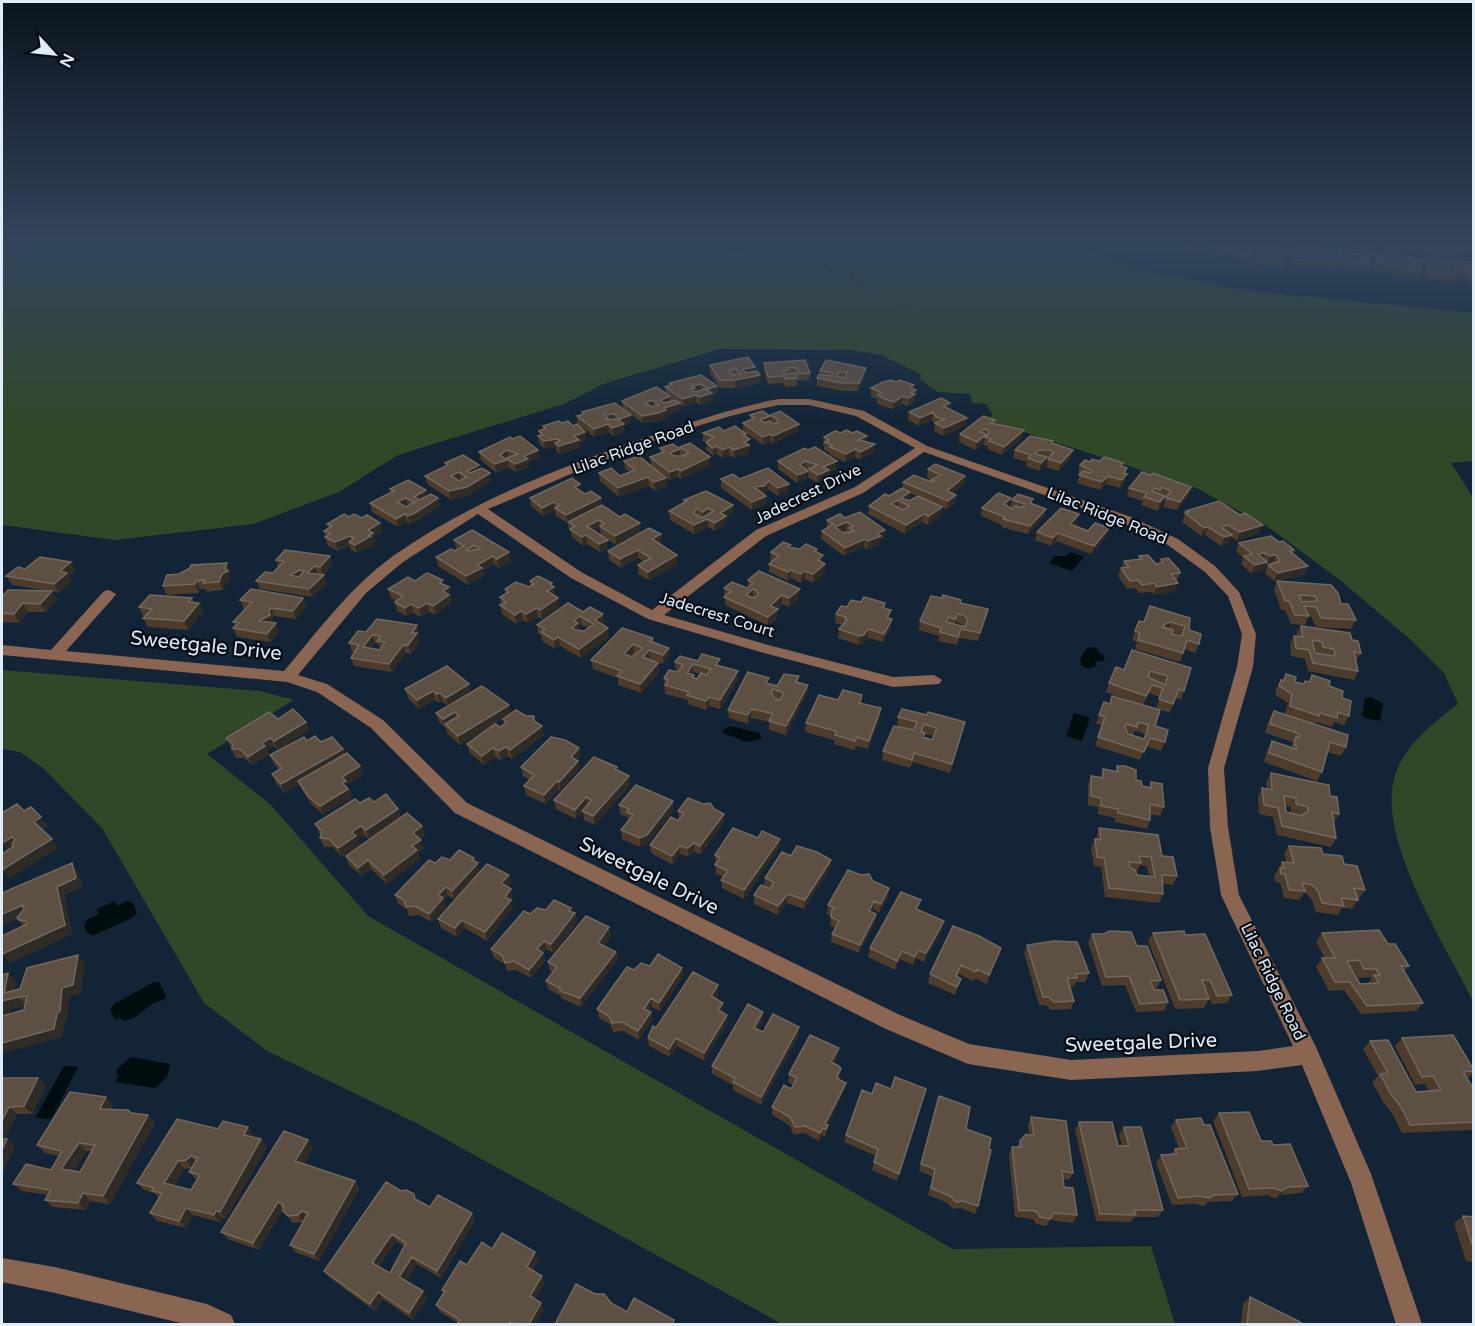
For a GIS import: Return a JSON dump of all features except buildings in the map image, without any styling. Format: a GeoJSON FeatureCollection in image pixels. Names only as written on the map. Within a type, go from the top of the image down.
{"type":"FeatureCollection","features":[{"type":"Feature","properties":{"kind":"street","name":"Lilac Ridge Road"},"geometry":{"type":"LineString","coordinates":[[288,677],[361,590],[398,559],[478,509],[607,455],[741,409],[780,402],[809,402],[860,412],[923,448],[1146,529],[1173,542],[1210,569],[1234,595],[1249,634],[1245,667],[1216,768],[1219,826],[1230,895],[1308,1054],[1363,1182],[1409,1324]]}},
{"type":"Feature","properties":{"kind":"street","name":"Jadecrest Drive"},"geometry":{"type":"LineString","coordinates":[[653,616],[761,533],[859,490],[923,448]]}},
{"type":"Feature","properties":{"kind":"street","name":"Jadecrest Court"},"geometry":{"type":"LineString","coordinates":[[478,509],[498,520],[576,575],[653,616],[769,650],[893,682],[934,680]]}},
{"type":"Feature","properties":{"kind":"street"},"geometry":{"type":"LineString","coordinates":[[56,653],[109,594]]}},
{"type":"Feature","properties":{"kind":"street","name":"Sweetgale Drive"},"geometry":{"type":"LineString","coordinates":[[2,650],[56,653],[288,677],[322,688],[377,724],[462,808],[893,1022],[968,1054],[1071,1071],[1258,1061],[1308,1054]]}},
{"type":"Feature","properties":{"kind":"street"},"geometry":{"type":"LineString","coordinates":[[2,1270],[55,1280],[207,1317],[222,1324]]}},
{"type":"Feature","properties":{"kind":"green space"},"geometry":{"type":"Polygon","coordinates":[[[2,305],[900,305],[953,332],[902,305],[1391,305],[1473,313],[1473,461],[1451,463],[1474,499],[1473,1001],[1418,895],[1397,836],[1392,809],[1393,784],[1402,760],[1418,738],[1458,704],[1444,673],[1411,640],[1341,581],[1267,526],[1196,488],[990,421],[992,414],[986,404],[972,403],[970,394],[938,392],[919,379],[922,375],[881,355],[852,350],[720,349],[603,384],[564,404],[398,455],[339,492],[253,524],[115,540],[2,525],[2,305]]]}},
{"type":"Feature","properties":{"kind":"green space"},"geometry":{"type":"Polygon","coordinates":[[[2,670],[260,691],[294,700],[207,754],[271,805],[368,916],[953,1249],[1151,1246],[1175,1324],[782,1324],[416,1123],[267,1051],[204,1003],[102,828],[43,768],[20,752],[2,749],[2,670]]]}},
{"type":"Feature","properties":{"kind":"shaded area"},"geometry":{"type":"Polygon","coordinates":[[[1071,552],[1084,557],[1072,571],[1049,563],[1055,556],[1066,556],[1071,552]]]}},
{"type":"Feature","properties":{"kind":"shaded area"},"geometry":{"type":"Polygon","coordinates":[[[1087,648],[1097,648],[1099,653],[1105,656],[1103,661],[1095,662],[1097,665],[1095,667],[1087,668],[1081,665],[1080,659],[1087,648]]]}},
{"type":"Feature","properties":{"kind":"shaded area"},"geometry":{"type":"Polygon","coordinates":[[[1371,697],[1383,704],[1380,721],[1365,718],[1362,715],[1365,698],[1371,697]]]}},
{"type":"Feature","properties":{"kind":"shaded area"},"geometry":{"type":"Polygon","coordinates":[[[1074,713],[1090,718],[1082,741],[1066,736],[1074,713]]]}},
{"type":"Feature","properties":{"kind":"shaded area"},"geometry":{"type":"Polygon","coordinates":[[[730,726],[759,733],[762,739],[747,742],[723,733],[724,729],[730,726]]]}},
{"type":"Feature","properties":{"kind":"shaded area"},"geometry":{"type":"Polygon","coordinates":[[[115,901],[116,906],[127,901],[133,903],[137,913],[132,918],[92,936],[87,933],[84,925],[88,919],[99,914],[97,909],[115,901]]]}},
{"type":"Feature","properties":{"kind":"shaded area"},"geometry":{"type":"Polygon","coordinates":[[[154,982],[159,982],[167,998],[152,1004],[134,1018],[124,1021],[120,1018],[115,1020],[110,1010],[114,1004],[154,982]]]}},
{"type":"Feature","properties":{"kind":"shaded area"},"geometry":{"type":"Polygon","coordinates":[[[131,1057],[170,1064],[167,1077],[155,1088],[115,1082],[119,1076],[116,1074],[117,1069],[131,1057]]]}},
{"type":"Feature","properties":{"kind":"shaded area"},"geometry":{"type":"Polygon","coordinates":[[[64,1066],[78,1067],[51,1119],[35,1118],[64,1066]]]}}]}
